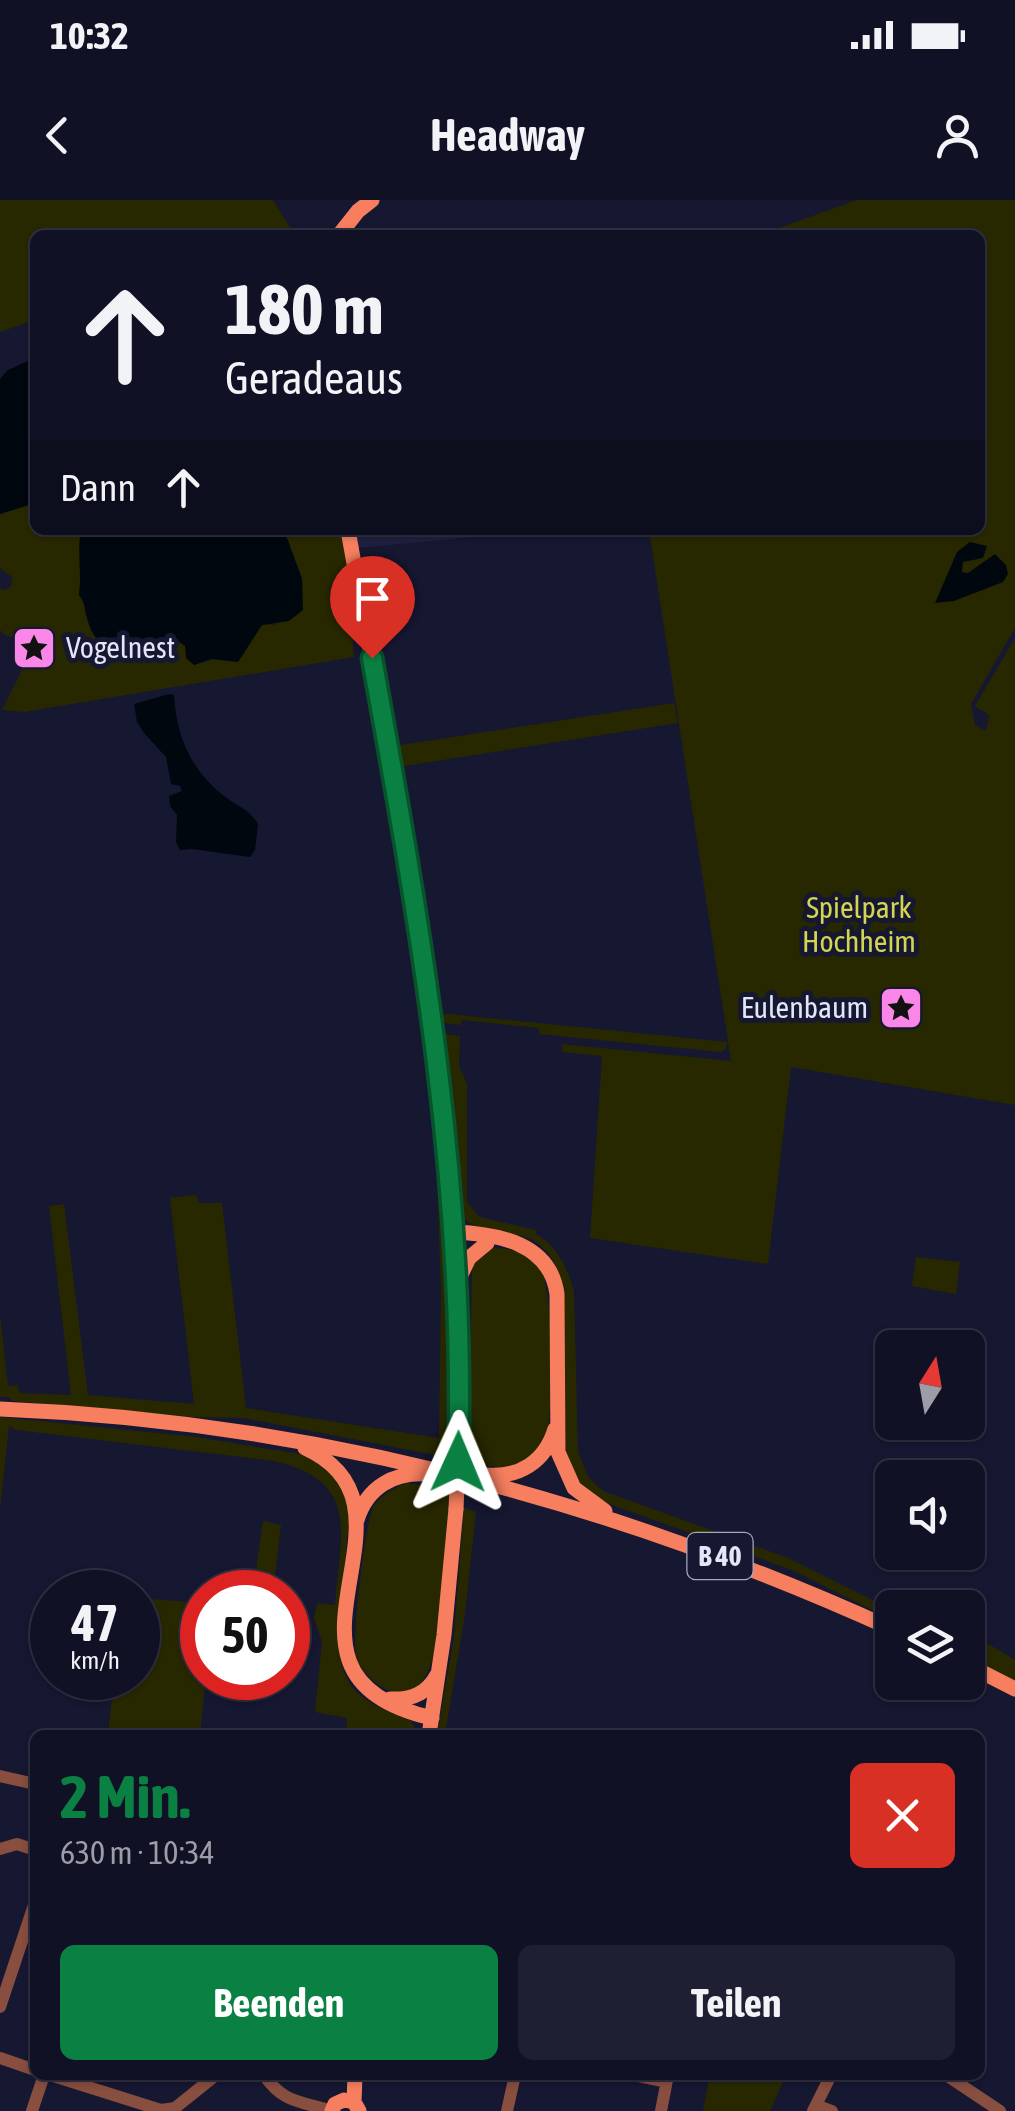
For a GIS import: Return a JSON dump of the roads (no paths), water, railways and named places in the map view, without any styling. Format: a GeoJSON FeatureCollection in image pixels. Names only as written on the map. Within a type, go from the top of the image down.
{"type":"FeatureCollection","features":[{"type":"Feature","properties":{"kind":"main road"},"geometry":{"type":"LineString","coordinates":[[342,230],[372,200]]}},
{"type":"Feature","properties":{"kind":"main road"},"geometry":{"type":"LineString","coordinates":[[349,535],[402,822],[455,1232],[459,1439],[456,1509],[430,1730]]}},
{"type":"Feature","properties":{"kind":"main road"},"geometry":{"type":"LineString","coordinates":[[455,1232],[505,1240],[537,1253],[554,1279],[558,1452],[567,1476],[583,1496],[616,1520]]}},
{"type":"Feature","properties":{"kind":"main road"},"geometry":{"type":"LineString","coordinates":[[455,1232],[472,1244],[505,1240]]}},
{"type":"Feature","properties":{"kind":"main road"},"geometry":{"type":"LineString","coordinates":[[457,1293],[469,1258],[487,1243]]}},
{"type":"Feature","properties":{"kind":"main road","name":"B 40"},"geometry":{"type":"LineString","coordinates":[[0,1409],[138,1419],[283,1438],[466,1476],[568,1504],[749,1567],[875,1622]]}},
{"type":"Feature","properties":{"kind":"main road"},"geometry":{"type":"LineString","coordinates":[[445,1471],[498,1476],[522,1471],[546,1450],[556,1420]]}},
{"type":"Feature","properties":{"kind":"main road"},"geometry":{"type":"LineString","coordinates":[[283,1438],[321,1456],[337,1469],[352,1495],[356,1526],[345,1650],[356,1678],[383,1698],[433,1715]]}},
{"type":"Feature","properties":{"kind":"main road"},"geometry":{"type":"LineString","coordinates":[[356,1526],[367,1498],[390,1479],[408,1474],[466,1476]]}},
{"type":"Feature","properties":{"kind":"main road"},"geometry":{"type":"LineString","coordinates":[[402,1700],[425,1691],[439,1671]]}},
{"type":"Feature","properties":{"kind":"main road"},"geometry":{"type":"LineString","coordinates":[[985,1673],[1015,1689]]}},
{"type":"Feature","properties":{"kind":"main road"},"geometry":{"type":"LineString","coordinates":[[383,1698],[422,1702],[433,1715]]}},
{"type":"Feature","properties":{"kind":"main road"},"geometry":{"type":"LineString","coordinates":[[349,2108],[352,2080]]}},
{"type":"Feature","properties":{"kind":"street"},"geometry":{"type":"LineString","coordinates":[[0,1776],[30,1783]]}},
{"type":"Feature","properties":{"kind":"street"},"geometry":{"type":"LineString","coordinates":[[0,1849],[12,1844],[30,1849]]}},
{"type":"Feature","properties":{"kind":"street"},"geometry":{"type":"LineString","coordinates":[[0,2006],[30,1933]]}},
{"type":"Feature","properties":{"kind":"street"},"geometry":{"type":"LineString","coordinates":[[0,2058],[30,2068]]}},
{"type":"Feature","properties":{"kind":"street"},"geometry":{"type":"LineString","coordinates":[[32,2111],[45,2080]]}},
{"type":"Feature","properties":{"kind":"street"},"geometry":{"type":"LineString","coordinates":[[62,2080],[152,2109],[176,2109],[210,2080]]}},
{"type":"Feature","properties":{"kind":"street"},"geometry":{"type":"LineString","coordinates":[[269,2080],[288,2099],[349,2108]]}},
{"type":"Feature","properties":{"kind":"street"},"geometry":{"type":"LineString","coordinates":[[507,2111],[514,2080]]}},
{"type":"Feature","properties":{"kind":"street"},"geometry":{"type":"LineString","coordinates":[[661,2111],[667,2080]]}},
{"type":"Feature","properties":{"kind":"street"},"geometry":{"type":"LineString","coordinates":[[828,2080],[814,2108],[832,2111]]}},
{"type":"Feature","properties":{"kind":"street"},"geometry":{"type":"LineString","coordinates":[[954,2080],[1000,2111]]}},
{"type":"Feature","properties":{"kind":"place","name":"Vogelnest"},"geometry":{"type":"Point","coordinates":[34,648]}},
{"type":"Feature","properties":{"kind":"place","name":"Eulenbaum"},"geometry":{"type":"Point","coordinates":[901,1008]}},
{"type":"Feature","properties":{"kind":"park label","name":"Spielpark Hochheim"},"geometry":{"type":"Point","coordinates":[859,925]}}]}
